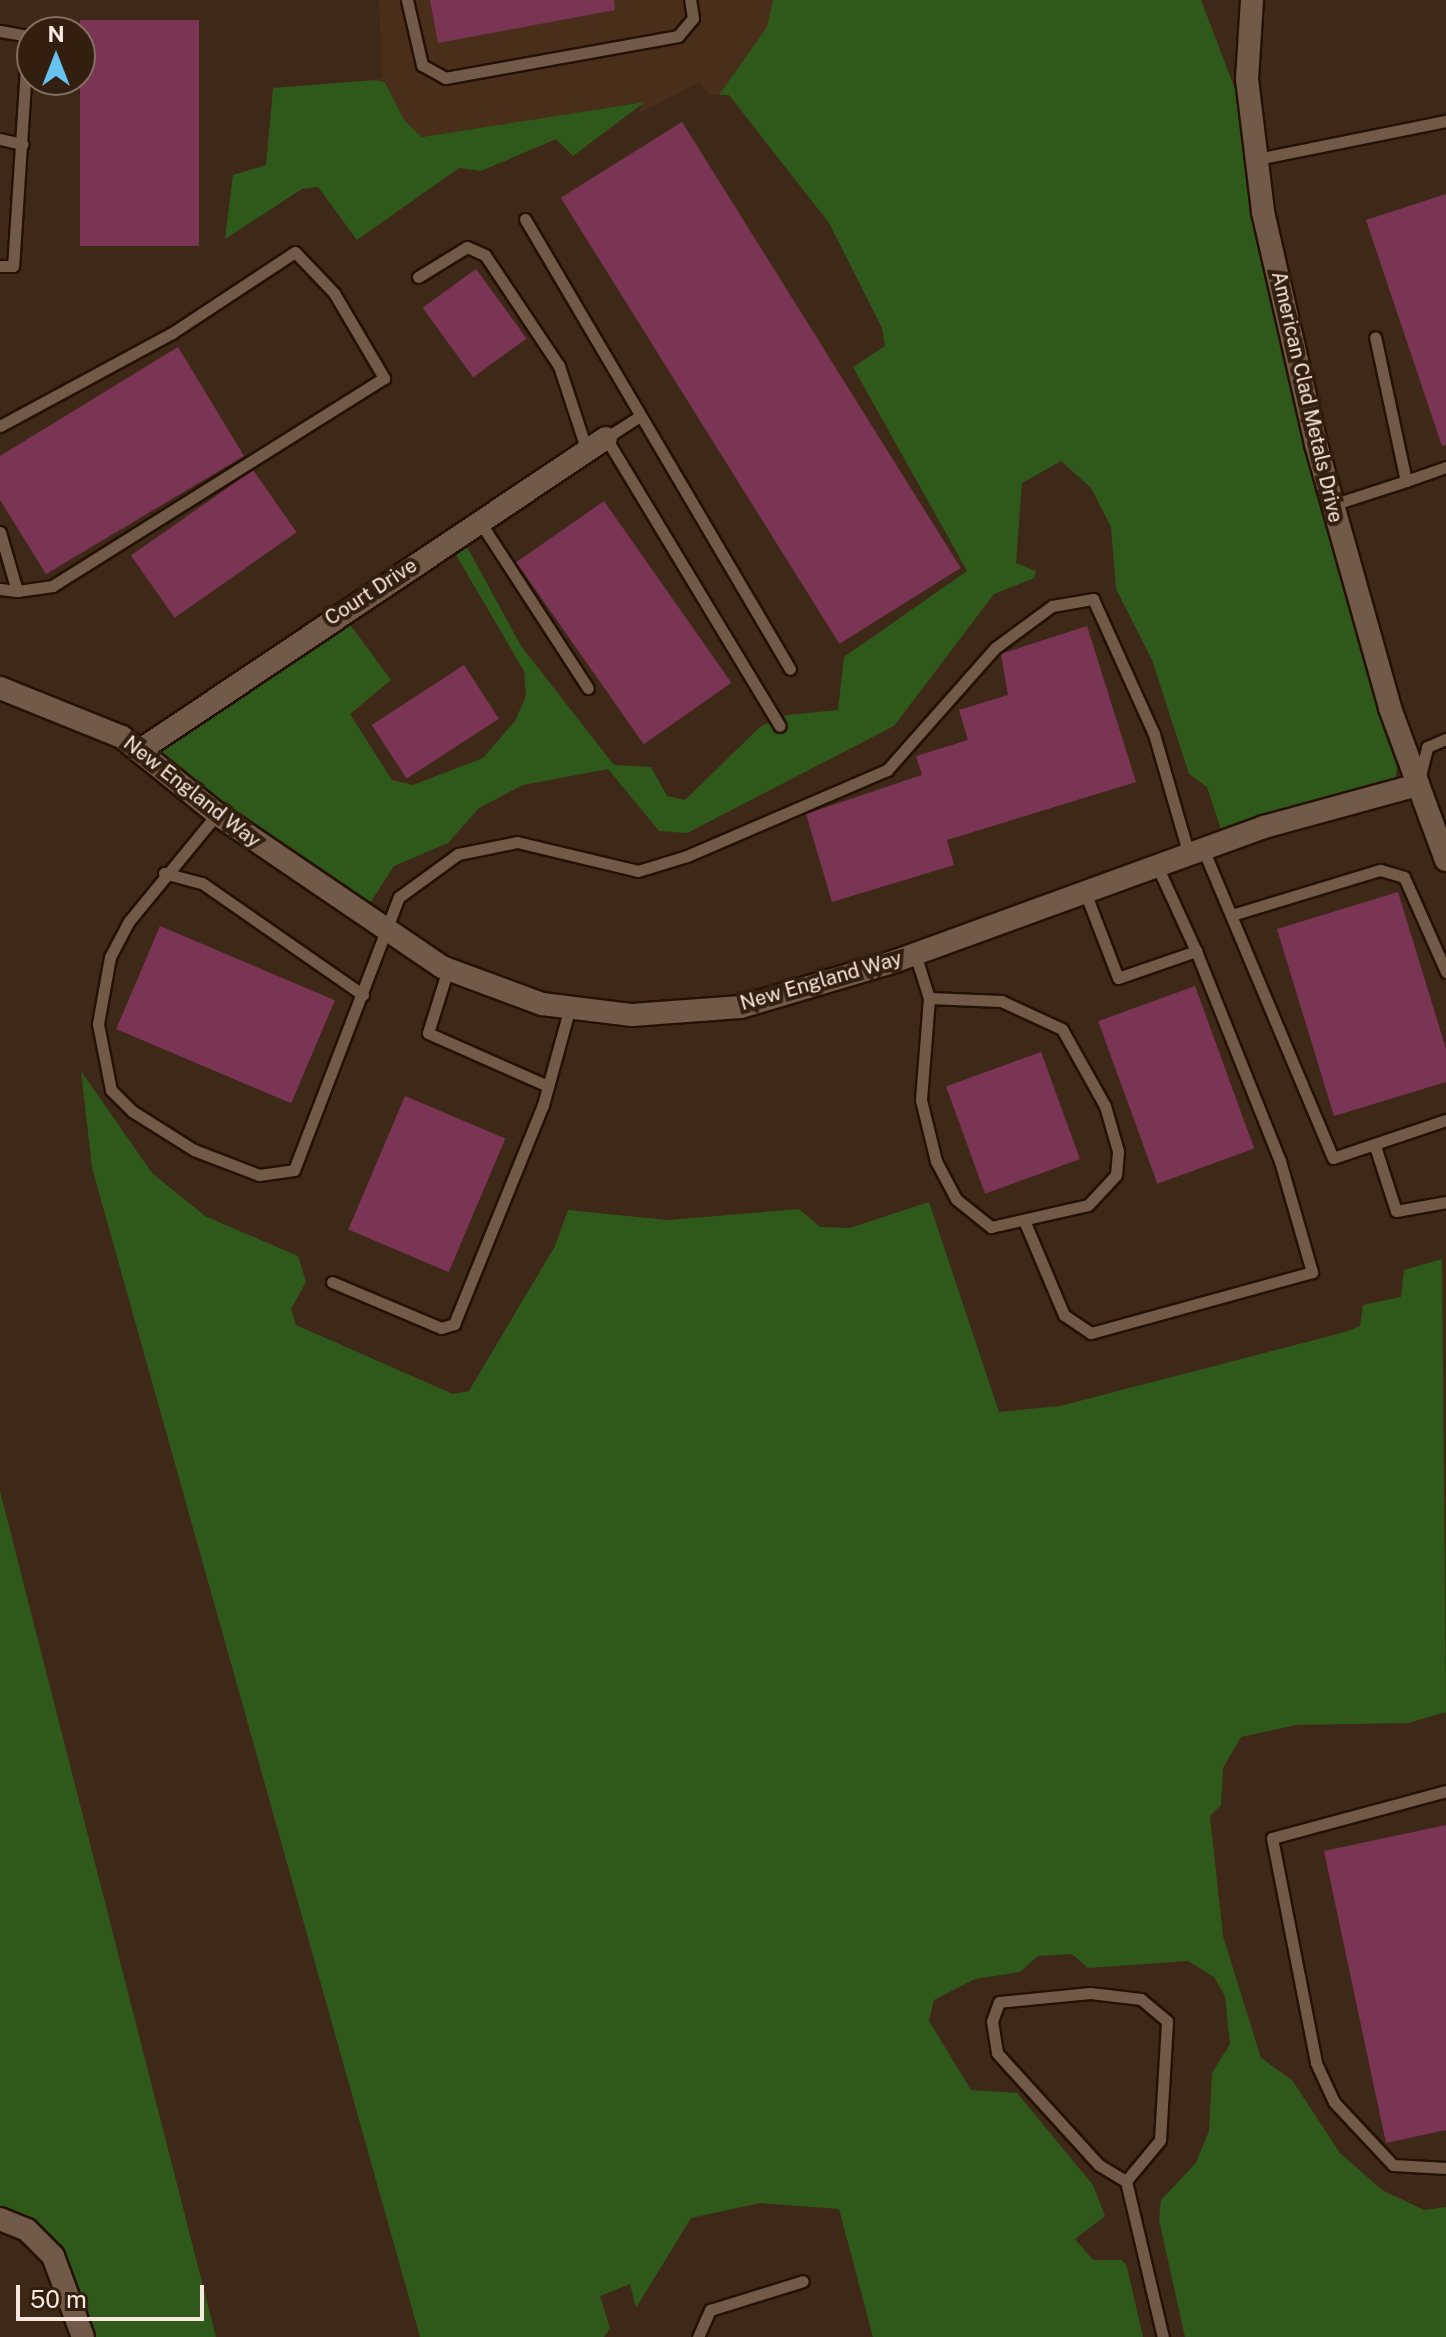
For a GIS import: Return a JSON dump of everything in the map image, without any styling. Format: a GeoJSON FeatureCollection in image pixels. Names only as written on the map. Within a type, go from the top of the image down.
{"type":"FeatureCollection","features":[{"type":"Feature","properties":{"kind":"street","name":"American Clad Metals Drive"},"geometry":{"type":"LineString","coordinates":[[1252,0],[1247,79],[1257,159],[1331,505],[1418,785],[1446,860]]}},
{"type":"Feature","properties":{"kind":"street","name":"Court Drive"},"geometry":{"type":"LineString","coordinates":[[139,751],[606,438]]}},
{"type":"Feature","properties":{"kind":"street","name":"New England Way"},"geometry":{"type":"LineString","coordinates":[[0,688],[36,697],[139,751],[217,814],[385,934],[448,969],[570,1007],[632,1015],[741,1007],[915,954],[1196,852],[1418,785]]}},
{"type":"Feature","properties":{"kind":"street"},"geometry":{"type":"LineString","coordinates":[[0,2219],[27,2230],[53,2256],[83,2337]]}},
{"type":"Feature","properties":{"kind":"lane"},"geometry":{"type":"LineString","coordinates":[[407,0],[422,65],[445,78],[678,36],[693,18],[690,0]]}},
{"type":"Feature","properties":{"kind":"lane"},"geometry":{"type":"LineString","coordinates":[[0,31],[28,36],[13,266],[0,266]]}},
{"type":"Feature","properties":{"kind":"lane"},"geometry":{"type":"LineString","coordinates":[[1257,159],[1446,121]]}},
{"type":"Feature","properties":{"kind":"lane"},"geometry":{"type":"LineString","coordinates":[[0,139],[22,144]]}},
{"type":"Feature","properties":{"kind":"lane"},"geometry":{"type":"LineString","coordinates":[[525,219],[790,669]]}},
{"type":"Feature","properties":{"kind":"lane"},"geometry":{"type":"LineString","coordinates":[[418,277],[467,247],[485,255],[559,366],[587,451]]}},
{"type":"Feature","properties":{"kind":"lane"},"geometry":{"type":"LineString","coordinates":[[0,426],[172,333],[295,252],[334,293],[384,378],[53,586],[17,591],[0,589]]}},
{"type":"Feature","properties":{"kind":"lane"},"geometry":{"type":"LineString","coordinates":[[1375,337],[1406,481]]}},
{"type":"Feature","properties":{"kind":"lane"},"geometry":{"type":"LineString","coordinates":[[640,416],[606,438],[780,726]]}},
{"type":"Feature","properties":{"kind":"lane"},"geometry":{"type":"LineString","coordinates":[[1331,505],[1446,467]]}},
{"type":"Feature","properties":{"kind":"lane"},"geometry":{"type":"LineString","coordinates":[[480,522],[588,688]]}},
{"type":"Feature","properties":{"kind":"lane"},"geometry":{"type":"LineString","coordinates":[[0,532],[17,591]]}},
{"type":"Feature","properties":{"kind":"lane"},"geometry":{"type":"LineString","coordinates":[[217,814],[164,873],[129,921],[110,957],[98,1024],[111,1090],[194,1150],[259,1175],[294,1170],[399,897],[458,854],[517,842],[638,871],[887,770],[995,648],[1052,606],[1093,599],[1154,734],[1196,852],[1235,914],[1321,1143],[1333,1158],[1446,1120]]}},
{"type":"Feature","properties":{"kind":"lane"},"geometry":{"type":"LineString","coordinates":[[1418,785],[1427,747],[1446,739]]}},
{"type":"Feature","properties":{"kind":"lane"},"geometry":{"type":"LineString","coordinates":[[1026,1225],[1064,1315],[1091,1333],[1312,1272],[1280,1161],[1196,951],[1157,866]]}},
{"type":"Feature","properties":{"kind":"lane"},"geometry":{"type":"LineString","coordinates":[[1235,914],[1380,870],[1404,877],[1446,972]]}},
{"type":"Feature","properties":{"kind":"lane"},"geometry":{"type":"LineString","coordinates":[[164,873],[202,883],[363,995]]}},
{"type":"Feature","properties":{"kind":"lane"},"geometry":{"type":"LineString","coordinates":[[1085,892],[1118,978],[1196,951]]}},
{"type":"Feature","properties":{"kind":"lane"},"geometry":{"type":"LineString","coordinates":[[915,954],[929,998],[921,1100],[936,1161],[956,1199],[991,1227],[1026,1225],[1088,1205],[1116,1175],[1118,1151],[1105,1106],[1062,1029],[1001,1001],[929,998]]}},
{"type":"Feature","properties":{"kind":"lane"},"geometry":{"type":"LineString","coordinates":[[448,969],[428,1033],[543,1084]]}},
{"type":"Feature","properties":{"kind":"lane"},"geometry":{"type":"LineString","coordinates":[[332,1282],[441,1328],[454,1324],[543,1105],[543,1084],[570,1007]]}},
{"type":"Feature","properties":{"kind":"lane"},"geometry":{"type":"LineString","coordinates":[[1375,1146],[1396,1211],[1446,1202]]}},
{"type":"Feature","properties":{"kind":"lane"},"geometry":{"type":"LineString","coordinates":[[1446,1791],[1272,1838],[1316,2063],[1334,2102],[1393,2165],[1446,2168]]}},
{"type":"Feature","properties":{"kind":"lane"},"geometry":{"type":"LineString","coordinates":[[1126,2181],[1160,2140],[1167,2021],[1141,1999],[1090,1993],[999,2002],[992,2021],[997,2053],[1099,2165],[1126,2181],[1163,2337]]}},
{"type":"Feature","properties":{"kind":"lane"},"geometry":{"type":"LineString","coordinates":[[698,2337],[710,2310],[803,2281]]}},
{"type":"Feature","properties":{"kind":"shaded area"},"geometry":{"type":"Polygon","coordinates":[[[379,0],[773,0],[767,27],[720,95],[709,95],[699,82],[636,115],[644,102],[422,137],[404,120],[386,82],[375,80],[382,78],[379,0]]]}},
{"type":"Feature","properties":{"kind":"green space"},"geometry":{"type":"Polygon","coordinates":[[[773,0],[1201,0],[1246,118],[1263,217],[1397,767],[1394,790],[1225,842],[1207,787],[1189,774],[1152,660],[1116,589],[1111,527],[1091,488],[1061,461],[1022,483],[1016,563],[1036,571],[1034,578],[994,594],[894,726],[687,833],[659,831],[608,769],[523,785],[479,808],[448,843],[394,866],[359,920],[348,916],[155,764],[146,744],[343,615],[391,680],[350,714],[392,780],[413,785],[483,758],[515,721],[526,696],[524,671],[449,543],[460,534],[521,646],[614,765],[651,767],[667,796],[685,800],[761,726],[787,715],[838,710],[844,657],[967,571],[853,367],[885,346],[882,328],[829,223],[729,95],[719,95],[767,27],[773,0]]]}},
{"type":"Feature","properties":{"kind":"green space"},"geometry":{"type":"Polygon","coordinates":[[[375,80],[385,82],[404,120],[422,137],[645,102],[573,156],[556,139],[481,171],[459,168],[357,240],[318,187],[302,189],[225,239],[233,175],[266,165],[273,88],[375,80]]]}},
{"type":"Feature","properties":{"kind":"green space"},"geometry":{"type":"Polygon","coordinates":[[[81,1071],[152,1173],[205,1216],[298,1256],[306,1282],[291,1309],[296,1325],[453,1394],[469,1391],[555,1246],[568,1210],[668,1220],[799,1209],[820,1227],[850,1228],[929,1202],[999,1412],[1060,1406],[1345,1332],[1360,1326],[1363,1305],[1401,1297],[1404,1270],[1442,1259],[1446,1712],[1408,1723],[1296,1725],[1241,1737],[1223,1768],[1221,1805],[1210,1816],[1223,1936],[1261,2058],[1292,2080],[1340,2153],[1382,2190],[1424,2210],[1446,2207],[1446,2337],[1185,2337],[1159,2220],[1161,2200],[1196,2163],[1209,2131],[1212,2073],[1230,2044],[1225,1996],[1214,1977],[1188,1961],[1088,1968],[1072,1954],[1038,1956],[1020,1972],[975,1979],[934,2000],[929,2021],[971,2090],[1017,2093],[1093,2185],[1105,2216],[1075,2239],[1093,2260],[1122,2260],[1127,2267],[1143,2337],[873,2337],[839,2209],[760,2203],[691,2218],[636,2308],[630,2284],[600,2296],[610,2328],[604,2337],[420,2337],[92,1168],[81,1071]]]}},
{"type":"Feature","properties":{"kind":"green space"},"geometry":{"type":"Polygon","coordinates":[[[0,1491],[216,2337],[82,2337],[54,2257],[0,2216],[0,1491]]]}},
{"type":"Feature","properties":{"kind":"building"},"geometry":{"type":"Polygon","coordinates":[[[430,0],[614,0],[615,10],[438,43],[430,0]]]}},
{"type":"Feature","properties":{"kind":"building"},"geometry":{"type":"Polygon","coordinates":[[[96,20],[199,20],[199,246],[80,246],[80,96],[96,96],[96,20]]]}},
{"type":"Feature","properties":{"kind":"building"},"geometry":{"type":"Polygon","coordinates":[[[682,122],[961,568],[839,644],[561,198],[682,122]]]}},
{"type":"Feature","properties":{"kind":"building"},"geometry":{"type":"Polygon","coordinates":[[[1446,194],[1446,445],[1442,446],[1366,220],[1446,194]]]}},
{"type":"Feature","properties":{"kind":"building"},"geometry":{"type":"Polygon","coordinates":[[[476,269],[527,339],[473,377],[423,308],[476,269]]]}},
{"type":"Feature","properties":{"kind":"building"},"geometry":{"type":"Polygon","coordinates":[[[178,347],[244,456],[46,574],[0,500],[0,456],[178,347]]]}},
{"type":"Feature","properties":{"kind":"building"},"geometry":{"type":"Polygon","coordinates":[[[253,470],[297,532],[175,618],[131,555],[253,470]]]}},
{"type":"Feature","properties":{"kind":"building"},"geometry":{"type":"Polygon","coordinates":[[[604,501],[731,683],[644,744],[516,562],[604,501]]]}},
{"type":"Feature","properties":{"kind":"building"},"geometry":{"type":"Polygon","coordinates":[[[1087,626],[1136,782],[947,840],[954,865],[832,902],[806,814],[922,775],[916,756],[968,740],[959,710],[1008,695],[1001,654],[1087,626]]]}},
{"type":"Feature","properties":{"kind":"building"},"geometry":{"type":"Polygon","coordinates":[[[464,665],[499,719],[407,779],[372,725],[464,665]]]}},
{"type":"Feature","properties":{"kind":"building"},"geometry":{"type":"Polygon","coordinates":[[[1398,892],[1446,1049],[1446,1082],[1334,1116],[1277,929],[1398,892]]]}},
{"type":"Feature","properties":{"kind":"building"},"geometry":{"type":"Polygon","coordinates":[[[160,926],[335,1000],[291,1103],[116,1029],[160,926]]]}},
{"type":"Feature","properties":{"kind":"building"},"geometry":{"type":"Polygon","coordinates":[[[1195,986],[1254,1149],[1157,1184],[1098,1021],[1195,986]]]}},
{"type":"Feature","properties":{"kind":"building"},"geometry":{"type":"Polygon","coordinates":[[[1041,1052],[1080,1159],[985,1194],[946,1087],[1041,1052]]]}},
{"type":"Feature","properties":{"kind":"building"},"geometry":{"type":"Polygon","coordinates":[[[405,1096],[505,1139],[449,1272],[348,1229],[405,1096]]]}},
{"type":"Feature","properties":{"kind":"building"},"geometry":{"type":"Polygon","coordinates":[[[1446,1825],[1446,2130],[1386,2143],[1324,1851],[1446,1825]]]}}]}
